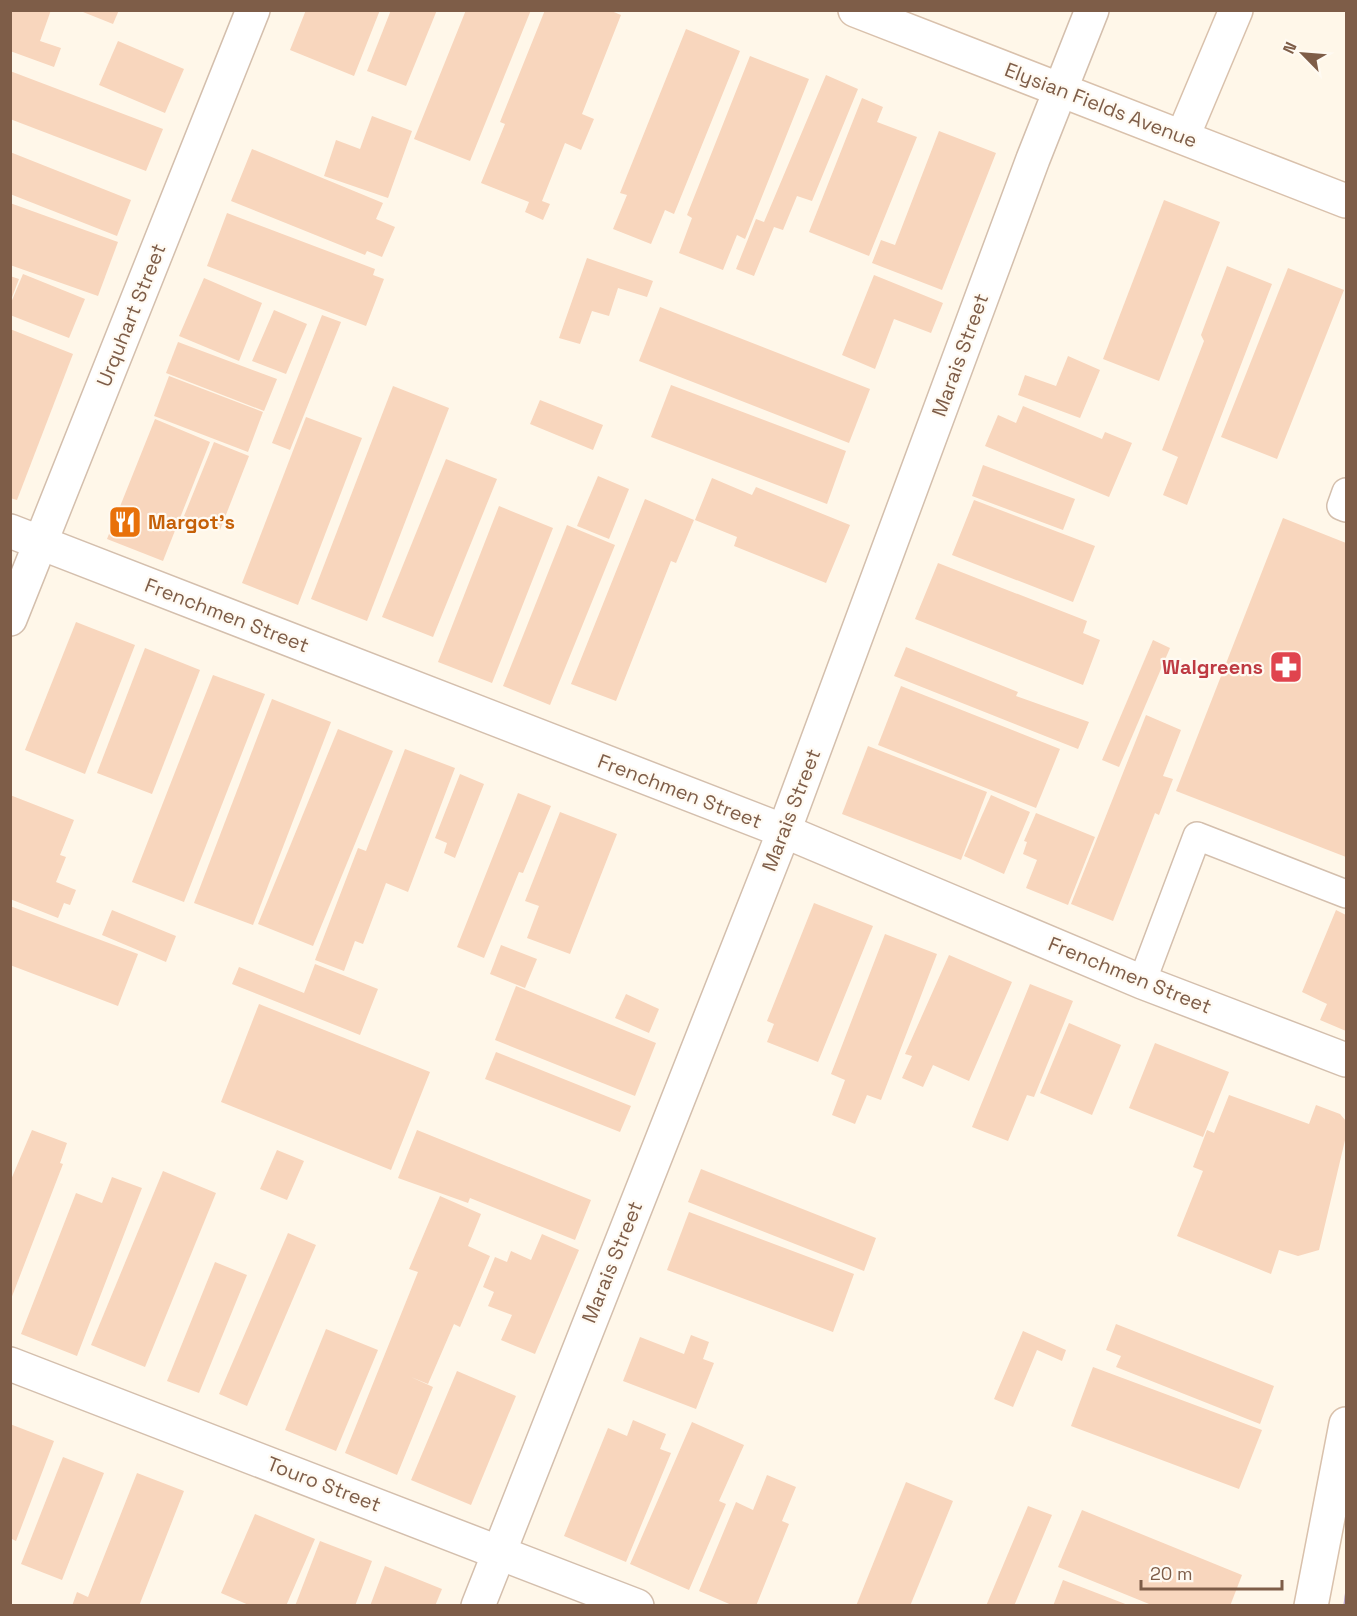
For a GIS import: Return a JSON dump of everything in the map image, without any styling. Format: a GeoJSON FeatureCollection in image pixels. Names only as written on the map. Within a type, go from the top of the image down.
{"type":"FeatureCollection","features":[{"type":"Feature","properties":{"kind":"street","name":"Urquhart Street"},"geometry":{"type":"LineString","coordinates":[[10,620],[253,10]]}},
{"type":"Feature","properties":{"kind":"street","name":"Elysian Fields Avenue"},"geometry":{"type":"LineString","coordinates":[[855,10],[1347,201]]}},
{"type":"Feature","properties":{"kind":"street","name":"Marais Street"},"geometry":{"type":"LineString","coordinates":[[478,1605],[784,831],[1059,90],[1092,10]]}},
{"type":"Feature","properties":{"kind":"street"},"geometry":{"type":"LineString","coordinates":[[1183,136],[1236,10]]}},
{"type":"Feature","properties":{"kind":"street","name":"Frenchmen Street"},"geometry":{"type":"LineString","coordinates":[[10,531],[784,831],[1142,982],[1347,1060]]}},
{"type":"Feature","properties":{"kind":"street","name":"Touro Street"},"geometry":{"type":"LineString","coordinates":[[10,1364],[637,1605]]}},
{"type":"Feature","properties":{"kind":"street"},"geometry":{"type":"LineString","coordinates":[[1311,1605],[1347,1424]]}},
{"type":"Feature","properties":{"kind":"lane"},"geometry":{"type":"LineString","coordinates":[[1347,492],[1341,506],[1347,508]]}},
{"type":"Feature","properties":{"kind":"lane"},"geometry":{"type":"LineString","coordinates":[[1142,982],[1197,836],[1347,894]]}},
{"type":"Feature","properties":{"kind":"building"},"geometry":{"type":"Polygon","coordinates":[[[10,10],[51,10],[40,41],[61,48],[54,67],[10,51],[10,10]]]}},
{"type":"Feature","properties":{"kind":"building"},"geometry":{"type":"Polygon","coordinates":[[[78,10],[119,10],[113,24],[78,10]]]}},
{"type":"Feature","properties":{"kind":"building"},"geometry":{"type":"Polygon","coordinates":[[[306,10],[380,10],[354,76],[290,50],[306,10]]]}},
{"type":"Feature","properties":{"kind":"building"},"geometry":{"type":"Polygon","coordinates":[[[391,10],[437,10],[406,86],[367,71],[391,10]]]}},
{"type":"Feature","properties":{"kind":"building"},"geometry":{"type":"Polygon","coordinates":[[[466,10],[531,10],[470,161],[414,139],[466,10]]]}},
{"type":"Feature","properties":{"kind":"building"},"geometry":{"type":"Polygon","coordinates":[[[545,10],[609,10],[621,15],[582,114],[594,119],[581,150],[565,143],[542,201],[550,204],[543,220],[525,212],[529,202],[481,183],[505,124],[500,122],[545,10]]]}},
{"type":"Feature","properties":{"kind":"building"},"geometry":{"type":"Polygon","coordinates":[[[686,29],[740,51],[674,214],[665,210],[651,244],[613,229],[627,195],[620,193],[686,29]]]}},
{"type":"Feature","properties":{"kind":"building"},"geometry":{"type":"Polygon","coordinates":[[[118,41],[184,69],[165,113],[99,85],[118,41]]]}},
{"type":"Feature","properties":{"kind":"building"},"geometry":{"type":"Polygon","coordinates":[[[750,56],[809,79],[745,239],[737,235],[723,270],[679,253],[692,218],[687,215],[750,56]]]}},
{"type":"Feature","properties":{"kind":"building"},"geometry":{"type":"Polygon","coordinates":[[[10,71],[163,129],[146,171],[10,119],[10,71]]]}},
{"type":"Feature","properties":{"kind":"building"},"geometry":{"type":"Polygon","coordinates":[[[826,75],[858,89],[812,201],[797,196],[783,230],[774,227],[754,276],[736,269],[756,219],[764,222],[826,75]]]}},
{"type":"Feature","properties":{"kind":"building"},"geometry":{"type":"Polygon","coordinates":[[[862,98],[883,107],[877,122],[917,137],[869,256],[809,232],[862,98]]]}},
{"type":"Feature","properties":{"kind":"building"},"geometry":{"type":"Polygon","coordinates":[[[372,116],[412,131],[388,198],[324,176],[336,140],[360,149],[372,116]]]}},
{"type":"Feature","properties":{"kind":"building"},"geometry":{"type":"Polygon","coordinates":[[[939,131],[996,153],[942,290],[872,263],[881,240],[895,245],[939,131]]]}},
{"type":"Feature","properties":{"kind":"building"},"geometry":{"type":"Polygon","coordinates":[[[252,149],[383,203],[376,219],[395,227],[382,257],[367,251],[365,255],[231,201],[252,149]]]}},
{"type":"Feature","properties":{"kind":"building"},"geometry":{"type":"Polygon","coordinates":[[[10,152],[131,200],[117,236],[10,194],[10,152]]]}},
{"type":"Feature","properties":{"kind":"building"},"geometry":{"type":"Polygon","coordinates":[[[1164,200],[1220,222],[1159,381],[1103,359],[1164,200]]]}},
{"type":"Feature","properties":{"kind":"building"},"geometry":{"type":"Polygon","coordinates":[[[10,203],[118,242],[98,296],[10,265],[10,203]]]}},
{"type":"Feature","properties":{"kind":"building"},"geometry":{"type":"Polygon","coordinates":[[[227,213],[375,269],[373,275],[384,279],[366,326],[207,266],[227,213]]]}},
{"type":"Feature","properties":{"kind":"building"},"geometry":{"type":"Polygon","coordinates":[[[587,258],[653,281],[647,297],[618,288],[609,316],[592,311],[580,344],[559,338],[587,258]]]}},
{"type":"Feature","properties":{"kind":"building"},"geometry":{"type":"Polygon","coordinates":[[[1227,266],[1272,284],[1187,505],[1163,495],[1178,457],[1162,450],[1204,341],[1201,335],[1227,266]]]}},
{"type":"Feature","properties":{"kind":"building"},"geometry":{"type":"Polygon","coordinates":[[[1288,268],[1344,290],[1277,459],[1221,437],[1288,268]]]}},
{"type":"Feature","properties":{"kind":"building"},"geometry":{"type":"Polygon","coordinates":[[[23,274],[85,299],[69,338],[10,315],[10,305],[23,274]]]}},
{"type":"Feature","properties":{"kind":"building"},"geometry":{"type":"Polygon","coordinates":[[[874,275],[943,303],[931,333],[894,319],[875,369],[842,355],[874,275]]]}},
{"type":"Feature","properties":{"kind":"building"},"geometry":{"type":"Polygon","coordinates":[[[10,276],[19,279],[11,300],[10,300],[10,276]]]}},
{"type":"Feature","properties":{"kind":"building"},"geometry":{"type":"Polygon","coordinates":[[[204,278],[262,303],[239,361],[179,336],[204,278]]]}},
{"type":"Feature","properties":{"kind":"building"},"geometry":{"type":"Polygon","coordinates":[[[660,307],[870,389],[849,443],[639,361],[660,307]]]}},
{"type":"Feature","properties":{"kind":"building"},"geometry":{"type":"Polygon","coordinates":[[[274,310],[307,324],[286,374],[252,361],[274,310]]]}},
{"type":"Feature","properties":{"kind":"building"},"geometry":{"type":"Polygon","coordinates":[[[322,315],[341,322],[290,450],[272,443],[322,315]]]}},
{"type":"Feature","properties":{"kind":"building"},"geometry":{"type":"Polygon","coordinates":[[[10,329],[73,354],[17,500],[10,498],[10,329]]]}},
{"type":"Feature","properties":{"kind":"building"},"geometry":{"type":"Polygon","coordinates":[[[178,342],[277,379],[264,411],[166,373],[178,342]]]}},
{"type":"Feature","properties":{"kind":"building"},"geometry":{"type":"Polygon","coordinates":[[[1068,356],[1100,370],[1080,418],[1018,395],[1025,375],[1056,386],[1068,356]]]}},
{"type":"Feature","properties":{"kind":"building"},"geometry":{"type":"Polygon","coordinates":[[[169,376],[263,412],[248,452],[154,416],[169,376]]]}},
{"type":"Feature","properties":{"kind":"building"},"geometry":{"type":"Polygon","coordinates":[[[671,385],[846,451],[827,504],[651,437],[671,385]]]}},
{"type":"Feature","properties":{"kind":"building"},"geometry":{"type":"Polygon","coordinates":[[[393,386],[449,408],[367,621],[311,599],[393,386]]]}},
{"type":"Feature","properties":{"kind":"building"},"geometry":{"type":"Polygon","coordinates":[[[540,400],[603,425],[593,450],[530,424],[540,400]]]}},
{"type":"Feature","properties":{"kind":"building"},"geometry":{"type":"Polygon","coordinates":[[[1023,406],[1102,439],[1105,432],[1132,443],[1109,497],[985,446],[998,415],[1016,423],[1023,406]]]}},
{"type":"Feature","properties":{"kind":"building"},"geometry":{"type":"Polygon","coordinates":[[[306,417],[362,438],[298,605],[242,583],[306,417]]]}},
{"type":"Feature","properties":{"kind":"building"},"geometry":{"type":"Polygon","coordinates":[[[155,419],[210,442],[163,561],[107,539],[155,419]]]}},
{"type":"Feature","properties":{"kind":"building"},"geometry":{"type":"Polygon","coordinates":[[[214,442],[249,456],[220,530],[184,516],[214,442]]]}},
{"type":"Feature","properties":{"kind":"building"},"geometry":{"type":"Polygon","coordinates":[[[446,459],[497,479],[433,637],[382,617],[446,459]]]}},
{"type":"Feature","properties":{"kind":"building"},"geometry":{"type":"Polygon","coordinates":[[[983,465],[1075,499],[1063,530],[972,496],[983,465]]]}},
{"type":"Feature","properties":{"kind":"building"},"geometry":{"type":"Polygon","coordinates":[[[598,476],[629,489],[609,539],[577,526],[598,476]]]}},
{"type":"Feature","properties":{"kind":"building"},"geometry":{"type":"Polygon","coordinates":[[[712,478],[752,495],[756,487],[850,525],[826,583],[734,546],[737,537],[695,520],[712,478]]]}},
{"type":"Feature","properties":{"kind":"building"},"geometry":{"type":"Polygon","coordinates":[[[645,499],[694,520],[676,563],[671,561],[616,701],[571,684],[645,499]]]}},
{"type":"Feature","properties":{"kind":"building"},"geometry":{"type":"Polygon","coordinates":[[[974,500],[1095,546],[1073,602],[952,555],[974,500]]]}},
{"type":"Feature","properties":{"kind":"building"},"geometry":{"type":"Polygon","coordinates":[[[499,506],[553,528],[492,683],[438,662],[499,506]]]}},
{"type":"Feature","properties":{"kind":"building","name":"Walgreens"},"geometry":{"type":"Polygon","coordinates":[[[1283,518],[1346,543],[1346,857],[1176,791],[1283,518]]]}},
{"type":"Feature","properties":{"kind":"building"},"geometry":{"type":"Polygon","coordinates":[[[567,525],[615,545],[550,705],[503,686],[567,525]]]}},
{"type":"Feature","properties":{"kind":"building"},"geometry":{"type":"Polygon","coordinates":[[[938,563],[1087,621],[1083,633],[1100,640],[1083,685],[915,619],[938,563]]]}},
{"type":"Feature","properties":{"kind":"building"},"geometry":{"type":"Polygon","coordinates":[[[76,622],[135,645],[85,774],[25,750],[76,622]]]}},
{"type":"Feature","properties":{"kind":"building"},"geometry":{"type":"Polygon","coordinates":[[[1153,640],[1170,648],[1119,767],[1102,760],[1153,640]]]}},
{"type":"Feature","properties":{"kind":"building"},"geometry":{"type":"Polygon","coordinates":[[[906,647],[1018,692],[1016,696],[1089,722],[1078,749],[894,676],[906,647]]]}},
{"type":"Feature","properties":{"kind":"building"},"geometry":{"type":"Polygon","coordinates":[[[145,648],[200,670],[152,794],[97,773],[145,648]]]}},
{"type":"Feature","properties":{"kind":"building"},"geometry":{"type":"Polygon","coordinates":[[[213,675],[265,694],[184,902],[132,882],[213,675]]]}},
{"type":"Feature","properties":{"kind":"building"},"geometry":{"type":"Polygon","coordinates":[[[901,686],[1060,749],[1036,808],[878,745],[901,686]]]}},
{"type":"Feature","properties":{"kind":"building"},"geometry":{"type":"Polygon","coordinates":[[[272,699],[331,722],[253,925],[194,903],[272,699]]]}},
{"type":"Feature","properties":{"kind":"building"},"geometry":{"type":"Polygon","coordinates":[[[1146,715],[1181,730],[1163,776],[1173,779],[1159,815],[1155,813],[1113,921],[1071,904],[1146,715]]]}},
{"type":"Feature","properties":{"kind":"building"},"geometry":{"type":"Polygon","coordinates":[[[338,729],[393,751],[313,946],[258,924],[338,729]]]}},
{"type":"Feature","properties":{"kind":"building"},"geometry":{"type":"Polygon","coordinates":[[[868,746],[987,792],[961,860],[842,814],[868,746]]]}},
{"type":"Feature","properties":{"kind":"building"},"geometry":{"type":"Polygon","coordinates":[[[405,749],[455,768],[408,892],[386,883],[363,944],[355,941],[344,971],[315,960],[358,848],[366,851],[405,749]]]}},
{"type":"Feature","properties":{"kind":"building"},"geometry":{"type":"Polygon","coordinates":[[[460,774],[484,784],[455,858],[444,853],[447,843],[435,838],[460,774]]]}},
{"type":"Feature","properties":{"kind":"building"},"geometry":{"type":"Polygon","coordinates":[[[518,793],[551,806],[523,873],[519,872],[484,958],[457,947],[518,793]]]}},
{"type":"Feature","properties":{"kind":"building"},"geometry":{"type":"Polygon","coordinates":[[[10,795],[74,820],[60,855],[66,857],[56,882],[76,890],[70,905],[64,903],[58,918],[10,899],[10,795]]]}},
{"type":"Feature","properties":{"kind":"building"},"geometry":{"type":"Polygon","coordinates":[[[991,795],[1030,812],[1004,874],[964,856],[991,795]]]}},
{"type":"Feature","properties":{"kind":"building"},"geometry":{"type":"Polygon","coordinates":[[[560,812],[617,834],[570,954],[527,938],[539,906],[525,901],[560,812]]]}},
{"type":"Feature","properties":{"kind":"building"},"geometry":{"type":"Polygon","coordinates":[[[1036,813],[1095,837],[1068,905],[1026,888],[1037,860],[1023,854],[1027,842],[1024,841],[1036,813]]]}},
{"type":"Feature","properties":{"kind":"building"},"geometry":{"type":"Polygon","coordinates":[[[814,903],[873,926],[818,1062],[767,1042],[774,1024],[767,1021],[814,903]]]}},
{"type":"Feature","properties":{"kind":"building"},"geometry":{"type":"Polygon","coordinates":[[[10,906],[138,954],[118,1006],[10,965],[10,906]]]}},
{"type":"Feature","properties":{"kind":"building"},"geometry":{"type":"Polygon","coordinates":[[[112,910],[176,936],[166,962],[102,935],[112,910]]]}},
{"type":"Feature","properties":{"kind":"building"},"geometry":{"type":"Polygon","coordinates":[[[1336,910],[1346,915],[1346,1031],[1320,1020],[1327,1004],[1302,992],[1336,910]]]}},
{"type":"Feature","properties":{"kind":"building"},"geometry":{"type":"Polygon","coordinates":[[[885,934],[937,954],[881,1100],[867,1095],[855,1124],[832,1115],[845,1080],[831,1074],[885,934]]]}},
{"type":"Feature","properties":{"kind":"building"},"geometry":{"type":"Polygon","coordinates":[[[501,945],[537,959],[525,988],[490,974],[501,945]]]}},
{"type":"Feature","properties":{"kind":"building"},"geometry":{"type":"Polygon","coordinates":[[[949,955],[1012,982],[969,1081],[933,1065],[923,1087],[902,1078],[912,1056],[905,1054],[949,955]]]}},
{"type":"Feature","properties":{"kind":"building"},"geometry":{"type":"Polygon","coordinates":[[[315,964],[378,989],[360,1035],[232,984],[239,967],[304,993],[315,964]]]}},
{"type":"Feature","properties":{"kind":"building"},"geometry":{"type":"Polygon","coordinates":[[[1030,984],[1073,1001],[1034,1097],[1027,1095],[1008,1141],[972,1127],[1030,984]]]}},
{"type":"Feature","properties":{"kind":"building"},"geometry":{"type":"Polygon","coordinates":[[[516,986],[656,1043],[635,1096],[495,1040],[516,986]]]}},
{"type":"Feature","properties":{"kind":"building"},"geometry":{"type":"Polygon","coordinates":[[[626,994],[659,1009],[649,1033],[615,1018],[626,994]]]}},
{"type":"Feature","properties":{"kind":"building"},"geometry":{"type":"Polygon","coordinates":[[[259,1004],[430,1072],[391,1170],[221,1102],[259,1004]]]}},
{"type":"Feature","properties":{"kind":"building"},"geometry":{"type":"Polygon","coordinates":[[[1069,1023],[1121,1045],[1092,1115],[1040,1093],[1069,1023]]]}},
{"type":"Feature","properties":{"kind":"building"},"geometry":{"type":"Polygon","coordinates":[[[1155,1043],[1229,1072],[1203,1137],[1129,1108],[1155,1043]]]}},
{"type":"Feature","properties":{"kind":"building"},"geometry":{"type":"Polygon","coordinates":[[[496,1052],[631,1106],[620,1132],[485,1079],[496,1052]]]}},
{"type":"Feature","properties":{"kind":"building"},"geometry":{"type":"Polygon","coordinates":[[[1229,1095],[1309,1124],[1316,1105],[1340,1114],[1346,1121],[1346,1136],[1319,1250],[1298,1256],[1279,1250],[1271,1274],[1177,1236],[1203,1171],[1193,1167],[1207,1130],[1214,1133],[1229,1095]]]}},
{"type":"Feature","properties":{"kind":"building"},"geometry":{"type":"Polygon","coordinates":[[[32,1130],[67,1143],[60,1163],[63,1164],[11,1299],[10,1182],[32,1130]]]}},
{"type":"Feature","properties":{"kind":"building"},"geometry":{"type":"Polygon","coordinates":[[[417,1130],[591,1200],[575,1240],[470,1198],[468,1203],[398,1178],[417,1130]]]}},
{"type":"Feature","properties":{"kind":"building"},"geometry":{"type":"Polygon","coordinates":[[[277,1150],[304,1161],[287,1200],[260,1189],[277,1150]]]}},
{"type":"Feature","properties":{"kind":"building"},"geometry":{"type":"Polygon","coordinates":[[[701,1169],[876,1238],[864,1271],[688,1202],[701,1169]]]}},
{"type":"Feature","properties":{"kind":"building"},"geometry":{"type":"Polygon","coordinates":[[[163,1171],[216,1193],[145,1367],[91,1345],[163,1171]]]}},
{"type":"Feature","properties":{"kind":"building"},"geometry":{"type":"Polygon","coordinates":[[[112,1177],[142,1188],[77,1356],[21,1334],[76,1193],[102,1203],[112,1177]]]}},
{"type":"Feature","properties":{"kind":"building"},"geometry":{"type":"Polygon","coordinates":[[[440,1196],[481,1214],[468,1246],[490,1256],[460,1327],[454,1324],[428,1384],[411,1377],[433,1387],[397,1475],[345,1453],[418,1272],[409,1269],[440,1196]]]}},
{"type":"Feature","properties":{"kind":"building"},"geometry":{"type":"Polygon","coordinates":[[[689,1212],[854,1274],[833,1332],[667,1270],[689,1212]]]}},
{"type":"Feature","properties":{"kind":"building"},"geometry":{"type":"Polygon","coordinates":[[[288,1233],[316,1245],[247,1406],[219,1394],[288,1233]]]}},
{"type":"Feature","properties":{"kind":"building"},"geometry":{"type":"Polygon","coordinates":[[[542,1234],[579,1250],[535,1354],[501,1340],[512,1315],[488,1306],[494,1292],[483,1287],[495,1257],[507,1262],[511,1251],[531,1260],[542,1234]]]}},
{"type":"Feature","properties":{"kind":"building"},"geometry":{"type":"Polygon","coordinates":[[[215,1262],[247,1275],[199,1393],[167,1381],[215,1262]]]}},
{"type":"Feature","properties":{"kind":"building"},"geometry":{"type":"Polygon","coordinates":[[[1116,1324],[1274,1386],[1260,1424],[1116,1367],[1121,1356],[1106,1350],[1116,1324]]]}},
{"type":"Feature","properties":{"kind":"building"},"geometry":{"type":"Polygon","coordinates":[[[326,1329],[378,1350],[336,1451],[285,1430],[326,1329]]]}},
{"type":"Feature","properties":{"kind":"building"},"geometry":{"type":"Polygon","coordinates":[[[1023,1331],[1066,1350],[1062,1361],[1037,1350],[1013,1407],[994,1399],[1023,1331]]]}},
{"type":"Feature","properties":{"kind":"building"},"geometry":{"type":"Polygon","coordinates":[[[691,1335],[709,1342],[703,1359],[714,1363],[696,1409],[623,1381],[640,1337],[684,1354],[691,1335]]]}},
{"type":"Feature","properties":{"kind":"building"},"geometry":{"type":"Polygon","coordinates":[[[1093,1367],[1262,1430],[1239,1489],[1071,1426],[1093,1367]]]}},
{"type":"Feature","properties":{"kind":"building"},"geometry":{"type":"Polygon","coordinates":[[[457,1371],[516,1396],[471,1505],[411,1480],[457,1371]]]}},
{"type":"Feature","properties":{"kind":"building"},"geometry":{"type":"Polygon","coordinates":[[[633,1420],[666,1434],[660,1449],[671,1453],[626,1562],[564,1536],[608,1428],[627,1436],[633,1420]]]}},
{"type":"Feature","properties":{"kind":"building"},"geometry":{"type":"Polygon","coordinates":[[[692,1422],[744,1445],[719,1501],[726,1504],[689,1590],[630,1564],[692,1422]]]}},
{"type":"Feature","properties":{"kind":"building"},"geometry":{"type":"Polygon","coordinates":[[[10,1424],[54,1441],[16,1541],[10,1538],[10,1424]]]}},
{"type":"Feature","properties":{"kind":"building"},"geometry":{"type":"Polygon","coordinates":[[[63,1457],[104,1473],[62,1580],[21,1564],[63,1457]]]}},
{"type":"Feature","properties":{"kind":"building"},"geometry":{"type":"Polygon","coordinates":[[[137,1473],[184,1491],[139,1606],[72,1606],[77,1592],[88,1597],[137,1473]]]}},
{"type":"Feature","properties":{"kind":"building"},"geometry":{"type":"Polygon","coordinates":[[[767,1475],[796,1487],[782,1521],[789,1524],[756,1606],[734,1606],[699,1591],[736,1502],[753,1510],[767,1475]]]}},
{"type":"Feature","properties":{"kind":"building"},"geometry":{"type":"Polygon","coordinates":[[[906,1482],[953,1501],[910,1606],[856,1606],[906,1482]]]}},
{"type":"Feature","properties":{"kind":"building"},"geometry":{"type":"Polygon","coordinates":[[[1028,1506],[1052,1515],[1014,1606],[986,1606],[1028,1506]]]}},
{"type":"Feature","properties":{"kind":"building"},"geometry":{"type":"Polygon","coordinates":[[[1082,1510],[1242,1575],[1230,1606],[1154,1606],[1058,1567],[1082,1510]]]}},
{"type":"Feature","properties":{"kind":"building"},"geometry":{"type":"Polygon","coordinates":[[[255,1514],[315,1539],[286,1606],[251,1606],[221,1593],[255,1514]]]}},
{"type":"Feature","properties":{"kind":"building"},"geometry":{"type":"Polygon","coordinates":[[[320,1541],[372,1561],[355,1606],[295,1606],[320,1541]]]}},
{"type":"Feature","properties":{"kind":"building"},"geometry":{"type":"Polygon","coordinates":[[[385,1566],[442,1589],[435,1606],[370,1606],[385,1566]]]}},
{"type":"Feature","properties":{"kind":"building"},"geometry":{"type":"Polygon","coordinates":[[[1063,1580],[1128,1605],[1128,1606],[1053,1606],[1063,1580]]]}},
{"type":"Feature","properties":{"kind":"tram line"},"geometry":{"type":"LineString","coordinates":[[1344,1606],[1346,1591]]}},
{"type":"Feature","properties":{"kind":"place","name":"Margot's"},"geometry":{"type":"Point","coordinates":[125,522]}},
{"type":"Feature","properties":{"kind":"place","name":"Walgreens"},"geometry":{"type":"Point","coordinates":[1286,667]}}]}
